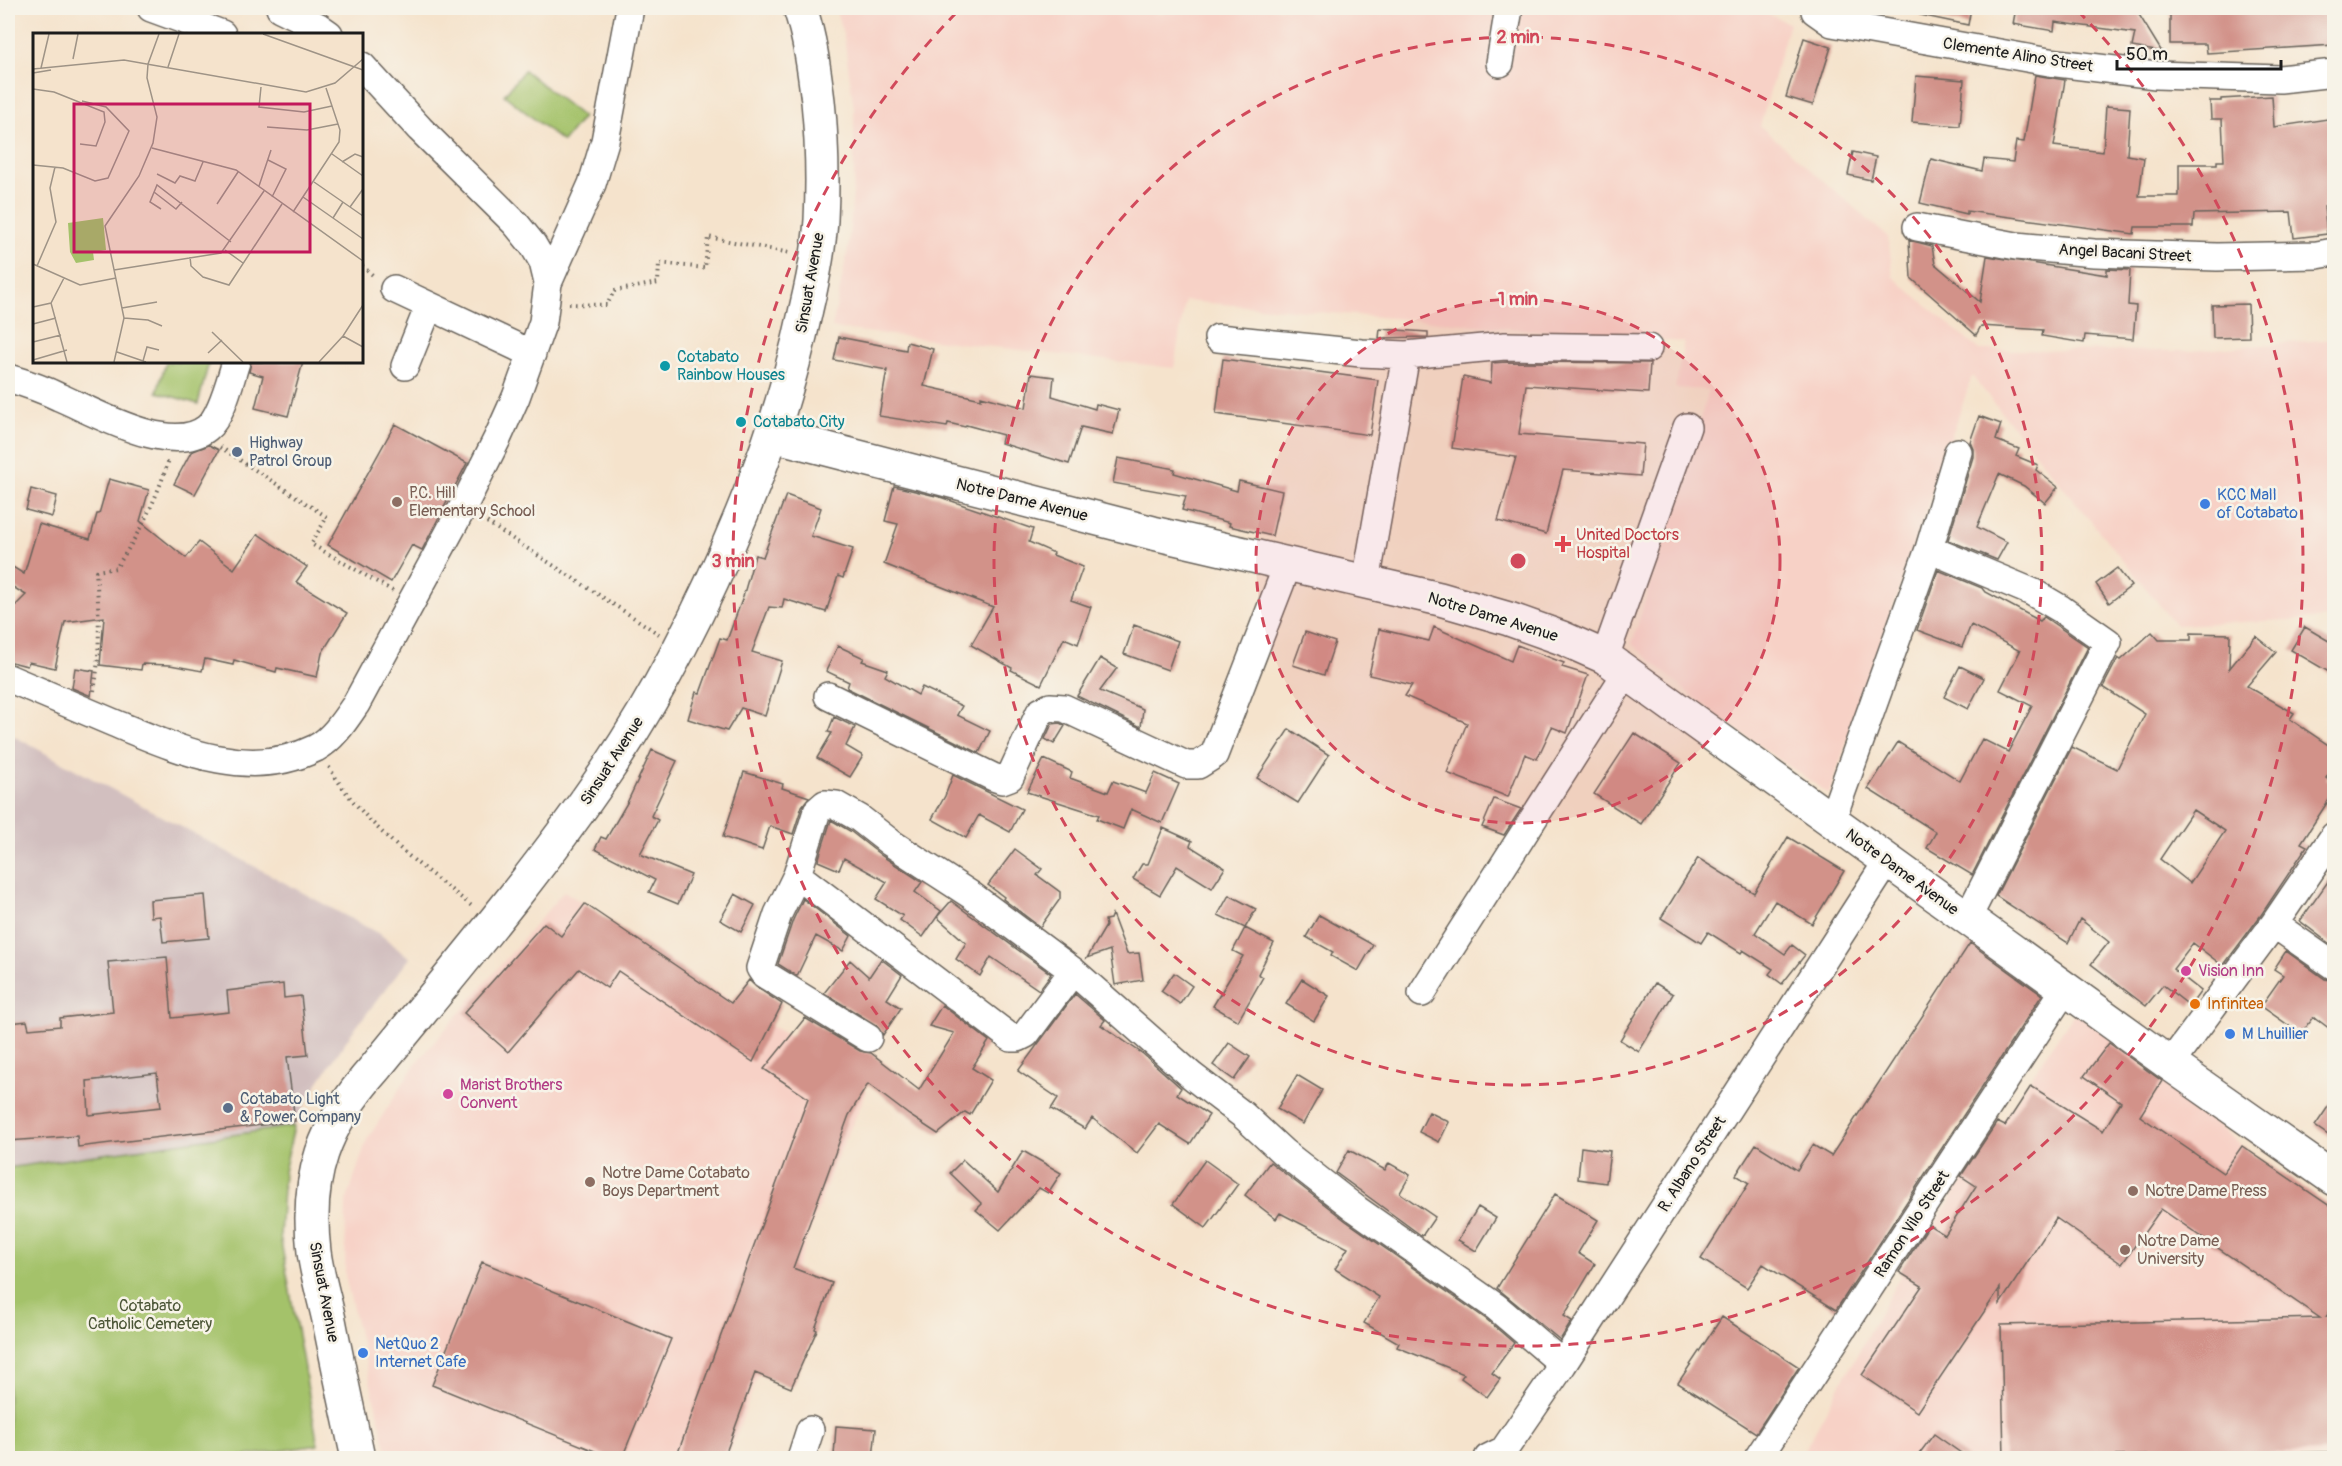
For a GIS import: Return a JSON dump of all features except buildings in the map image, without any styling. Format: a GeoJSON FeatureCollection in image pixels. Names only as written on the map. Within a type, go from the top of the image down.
{"type":"FeatureCollection","features":[{"type":"Feature","properties":{"kind":"main road","name":"Sinsuat Avenue"},"geometry":{"type":"LineString","coordinates":[[358,1458],[314,1254],[312,1207],[316,1170],[327,1138],[351,1095],[512,899],[568,827],[608,769],[642,715],[695,617],[726,552],[773,435],[800,336],[816,261],[821,223],[821,130],[811,49],[800,8]]}},
{"type":"Feature","properties":{"kind":"main road","name":"Notre Dame Avenue"},"geometry":{"type":"LineString","coordinates":[[773,435],[1153,533],[1366,582],[1509,619],[1562,638],[1616,664],[1831,822],[2334,1179]]}},
{"type":"Feature","properties":{"kind":"street"},"geometry":{"type":"LineString","coordinates":[[151,8],[219,33]]}},
{"type":"Feature","properties":{"kind":"street"},"geometry":{"type":"LineString","coordinates":[[280,8],[328,33]]}},
{"type":"Feature","properties":{"kind":"street"},"geometry":{"type":"LineString","coordinates":[[8,678],[171,747],[209,759],[254,764],[289,759],[318,747],[338,730],[367,684],[498,437],[532,354],[543,322],[548,283],[592,184],[605,141],[630,8]]}},
{"type":"Feature","properties":{"kind":"street"},"geometry":{"type":"LineString","coordinates":[[1500,63],[1509,8]]}},
{"type":"Feature","properties":{"kind":"street","name":"Clemente Alino Street"},"geometry":{"type":"LineString","coordinates":[[1815,9],[1833,23],[2049,62],[2156,75],[2280,79],[2334,73]]}},
{"type":"Feature","properties":{"kind":"street"},"geometry":{"type":"LineString","coordinates":[[363,67],[411,121],[516,224],[543,262],[548,283]]}},
{"type":"Feature","properties":{"kind":"street","name":"Angel Bacani Street"},"geometry":{"type":"LineString","coordinates":[[1917,227],[2016,246],[2094,254],[2217,257],[2317,255],[2334,252]]}},
{"type":"Feature","properties":{"kind":"street"},"geometry":{"type":"LineString","coordinates":[[394,289],[532,354]]}},
{"type":"Feature","properties":{"kind":"street"},"geometry":{"type":"LineString","coordinates":[[405,366],[429,306]]}},
{"type":"Feature","properties":{"kind":"street"},"geometry":{"type":"LineString","coordinates":[[1218,338],[1406,356],[1505,346],[1648,348]]}},
{"type":"Feature","properties":{"kind":"street"},"geometry":{"type":"LineString","coordinates":[[1366,582],[1406,356]]}},
{"type":"Feature","properties":{"kind":"street"},"geometry":{"type":"LineString","coordinates":[[8,378],[127,426],[156,435],[176,438],[193,435],[207,429],[216,417],[236,363]]}},
{"type":"Feature","properties":{"kind":"street"},"geometry":{"type":"LineString","coordinates":[[1422,993],[1616,664],[1687,427]]}},
{"type":"Feature","properties":{"kind":"street"},"geometry":{"type":"LineString","coordinates":[[1831,822],[1929,549],[1958,452]]}},
{"type":"Feature","properties":{"kind":"street"},"geometry":{"type":"LineString","coordinates":[[1929,549],[2032,592],[2108,642],[1967,919]]}},
{"type":"Feature","properties":{"kind":"street"},"geometry":{"type":"LineString","coordinates":[[828,696],[1002,780],[1010,777],[1040,712],[1050,707],[1064,708],[1186,765],[1198,765],[1214,755],[1288,564]]}},
{"type":"Feature","properties":{"kind":"street"},"geometry":{"type":"LineString","coordinates":[[868,1038],[764,974],[760,968],[778,914],[797,875],[817,811],[825,804],[836,805],[859,818],[891,843],[971,895],[1073,971],[1192,1076],[1243,1115],[1283,1152],[1356,1209],[1496,1307],[1563,1364]]}},
{"type":"Feature","properties":{"kind":"street"},"geometry":{"type":"LineString","coordinates":[[2170,1064],[2274,924],[2334,836]]}},
{"type":"Feature","properties":{"kind":"street","name":"R. Albano Street"},"geometry":{"type":"LineString","coordinates":[[1503,1456],[1887,862]]}},
{"type":"Feature","properties":{"kind":"street"},"geometry":{"type":"LineString","coordinates":[[797,875],[1011,1038],[1018,1038],[1026,1034],[1073,971]]}},
{"type":"Feature","properties":{"kind":"street"},"geometry":{"type":"LineString","coordinates":[[2274,924],[2334,966]]}},
{"type":"Feature","properties":{"kind":"street","name":"Ramon Vilo Street"},"geometry":{"type":"LineString","coordinates":[[1758,1458],[2065,989]]}},
{"type":"Feature","properties":{"kind":"street"},"geometry":{"type":"LineString","coordinates":[[801,1458],[810,1430]]}},
{"type":"Feature","properties":{"kind":"path"},"geometry":{"type":"LineString","coordinates":[[567,303],[608,305],[614,291],[658,283],[659,263],[705,268],[708,237],[782,250]]}},
{"type":"Feature","properties":{"kind":"path"},"geometry":{"type":"LineString","coordinates":[[216,443],[327,517],[311,544],[401,595]]}},
{"type":"Feature","properties":{"kind":"path"},"geometry":{"type":"LineString","coordinates":[[94,693],[98,672],[100,628],[96,571],[116,568],[138,535],[150,513],[171,452]]}},
{"type":"Feature","properties":{"kind":"path"},"geometry":{"type":"LineString","coordinates":[[481,518],[653,630]]}},
{"type":"Feature","properties":{"kind":"path"},"geometry":{"type":"LineString","coordinates":[[328,766],[354,803],[375,827],[475,908]]}},
{"type":"Feature","properties":{"kind":"shaded area","name":"KCC Mall of Cotabato"},"geometry":{"type":"Polygon","coordinates":[[[835,8],[1125,8],[1163,14],[1165,8],[1754,8],[1789,23],[1760,126],[1888,237],[1893,277],[1979,350],[2190,351],[2334,339],[2334,618],[2176,625],[1972,376],[1829,794],[1735,729],[1681,687],[1632,644],[1709,390],[1675,388],[1684,342],[1185,301],[1174,368],[832,328],[848,249],[854,182],[854,108],[844,37],[835,8]]]}},
{"type":"Feature","properties":{"kind":"shaded area","name":"Cotabato Light & Power Company"},"geometry":{"type":"Polygon","coordinates":[[[8,733],[381,935],[410,958],[350,1035],[310,1095],[294,1126],[8,1168],[8,733]]]}},
{"type":"Feature","properties":{"kind":"shaded area","name":"Notre Dame Cotabato Boys Department"},"geometry":{"type":"Polygon","coordinates":[[[564,891],[744,1009],[820,1055],[867,1091],[835,1162],[728,1458],[431,1458],[386,1448],[345,1275],[346,1202],[367,1140],[414,1066],[564,891]]]}},
{"type":"Feature","properties":{"kind":"shaded area","name":"Notre Dame University"},"geometry":{"type":"Polygon","coordinates":[[[2076,1010],[2242,1146],[2334,1209],[2334,1458],[1800,1458],[1902,1273],[2076,1010]]]}},
{"type":"Feature","properties":{"kind":"green space"},"geometry":{"type":"Polygon","coordinates":[[[524,70],[583,117],[563,142],[504,95],[524,70]]]}},
{"type":"Feature","properties":{"kind":"green space"},"geometry":{"type":"Polygon","coordinates":[[[166,363],[209,363],[198,404],[157,392],[166,363]]]}},
{"type":"Feature","properties":{"kind":"green space","name":"Cotabato Catholic Cemetery"},"geometry":{"type":"Polygon","coordinates":[[[294,1126],[284,1172],[280,1236],[318,1445],[232,1458],[8,1458],[8,1168],[294,1126]]]}},
{"type":"Feature","properties":{"kind":"place","name":"Cotabato Rainbow Houses"},"geometry":{"type":"Point","coordinates":[665,366]}},
{"type":"Feature","properties":{"kind":"place","name":"Cotabato City"},"geometry":{"type":"Point","coordinates":[741,422]}},
{"type":"Feature","properties":{"kind":"place","name":"Highway Patrol Group"},"geometry":{"type":"Point","coordinates":[237,452]}},
{"type":"Feature","properties":{"kind":"place","name":"P.C. Hill Elementary School"},"geometry":{"type":"Point","coordinates":[397,502]}},
{"type":"Feature","properties":{"kind":"place","name":"KCC Mall of Cotabato"},"geometry":{"type":"Point","coordinates":[2205,504]}},
{"type":"Feature","properties":{"kind":"place","name":"United Doctors Hospital"},"geometry":{"type":"Point","coordinates":[1563,544]}},
{"type":"Feature","properties":{"kind":"place","name":"Vision Inn"},"geometry":{"type":"Point","coordinates":[2186,971]}},
{"type":"Feature","properties":{"kind":"place","name":"Infinitea"},"geometry":{"type":"Point","coordinates":[2195,1004]}},
{"type":"Feature","properties":{"kind":"place","name":"M Lhuillier"},"geometry":{"type":"Point","coordinates":[2230,1034]}},
{"type":"Feature","properties":{"kind":"place","name":"Marist Brothers Convent"},"geometry":{"type":"Point","coordinates":[448,1094]}},
{"type":"Feature","properties":{"kind":"place","name":"Cotabato Light & Power Company"},"geometry":{"type":"Point","coordinates":[228,1108]}},
{"type":"Feature","properties":{"kind":"place","name":"Notre Dame Cotabato Boys Department"},"geometry":{"type":"Point","coordinates":[590,1182]}},
{"type":"Feature","properties":{"kind":"place","name":"Notre Dame Press"},"geometry":{"type":"Point","coordinates":[2133,1191]}},
{"type":"Feature","properties":{"kind":"place","name":"Notre Dame University"},"geometry":{"type":"Point","coordinates":[2125,1250]}},
{"type":"Feature","properties":{"kind":"place","name":"NetQuo 2 Internet Cafe"},"geometry":{"type":"Point","coordinates":[363,1353]}}]}
